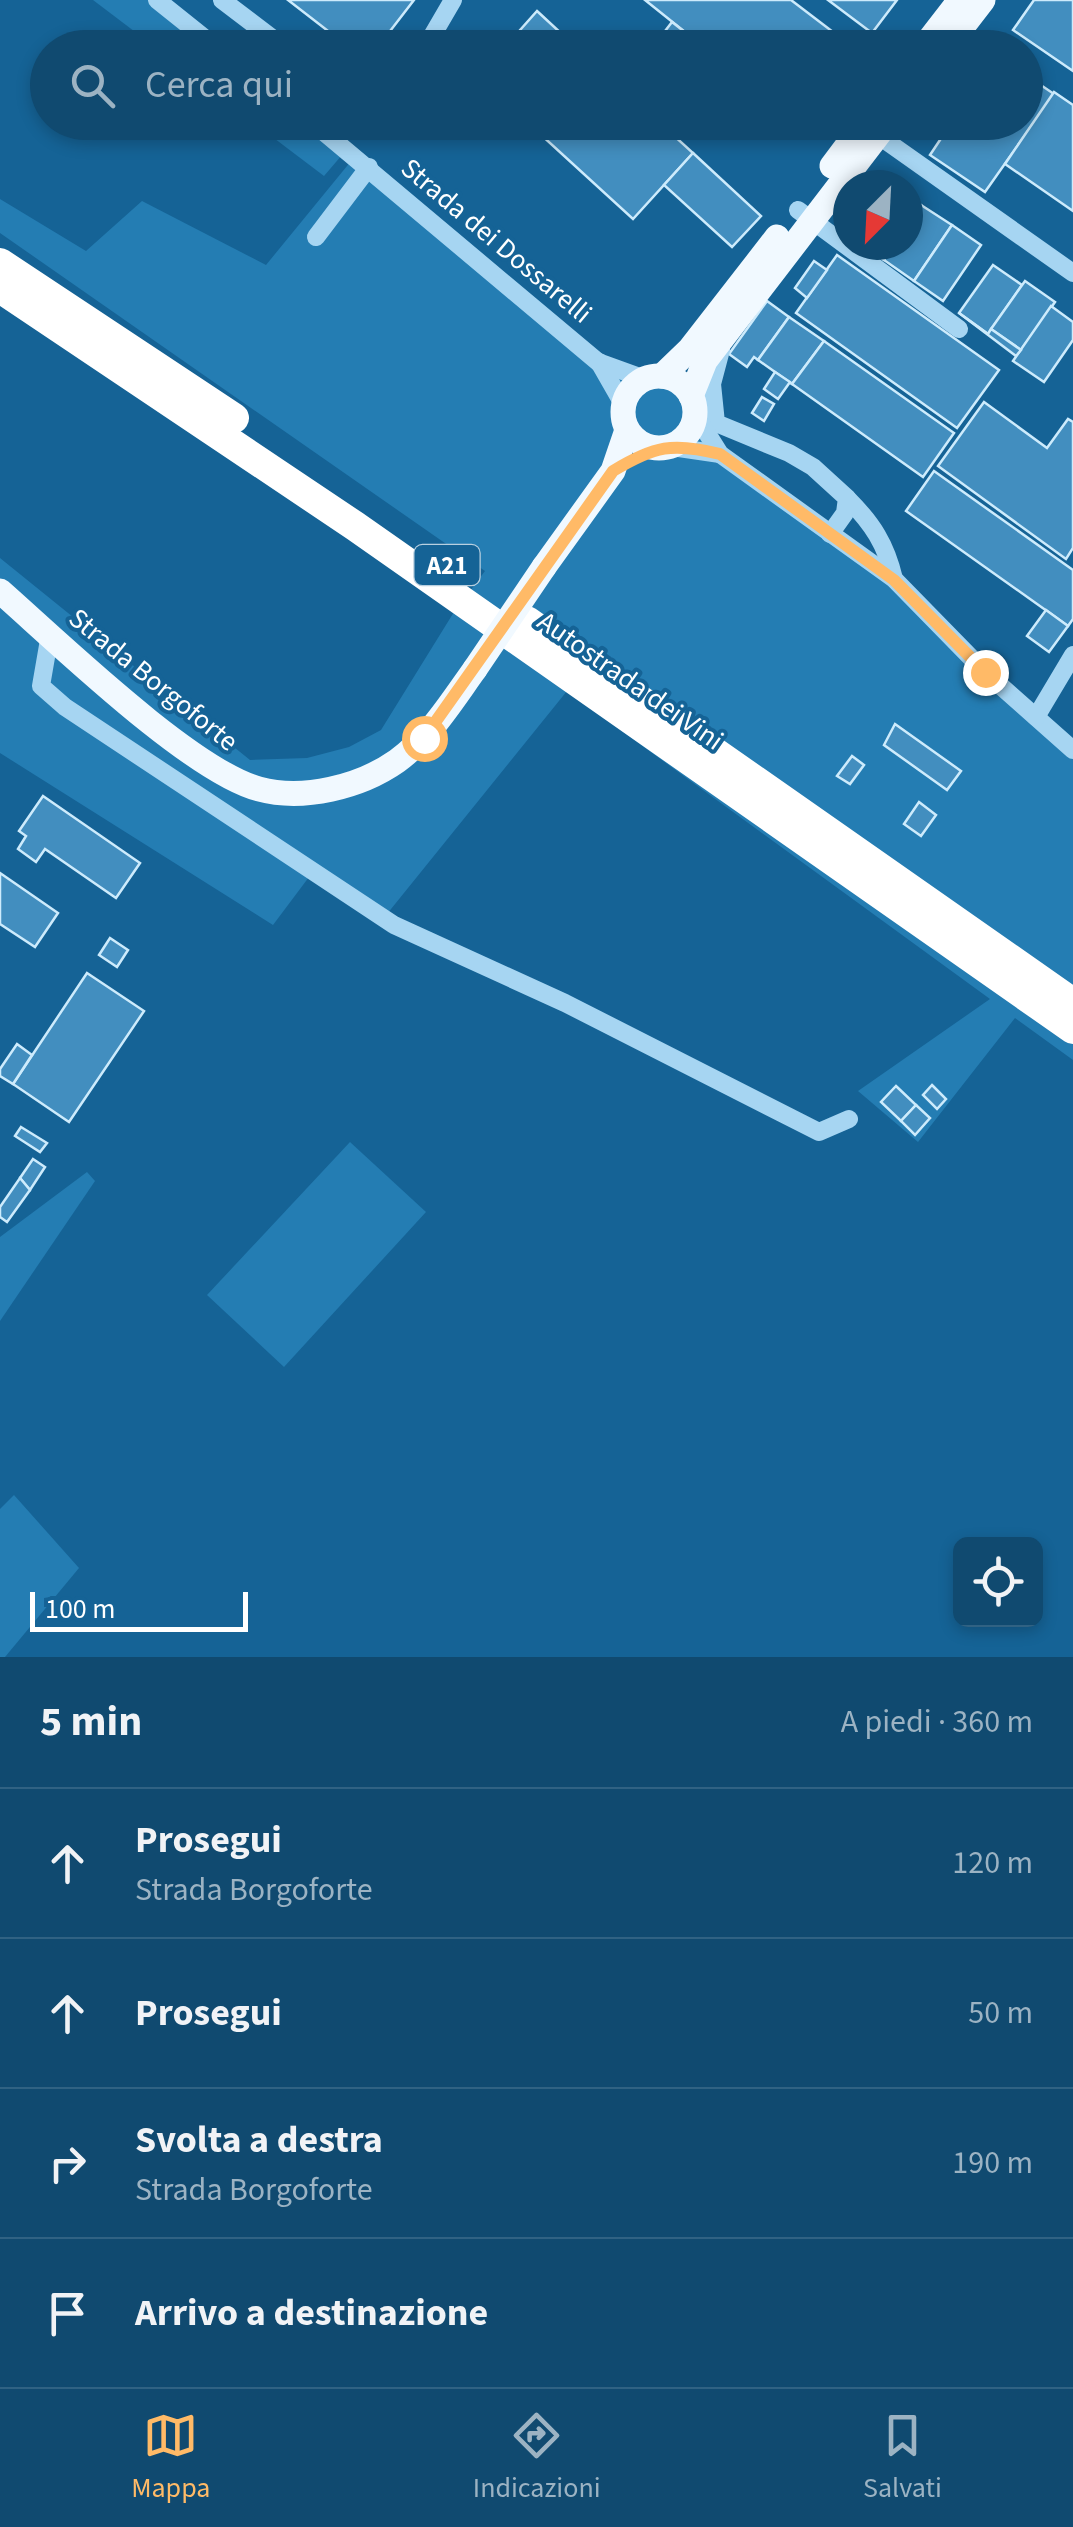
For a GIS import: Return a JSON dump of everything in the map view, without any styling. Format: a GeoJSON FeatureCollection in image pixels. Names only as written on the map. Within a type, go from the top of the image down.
{"type":"FeatureCollection","features":[{"type":"Feature","properties":{"kind":"highway"},"geometry":{"type":"LineString","coordinates":[[0,248],[81,300],[193,390]]}},
{"type":"Feature","properties":{"kind":"highway","name":"Autostrada dei Vini"},"geometry":{"type":"LineString","coordinates":[[0,263],[193,390],[1073,1003]]}},
{"type":"Feature","properties":{"kind":"highway","name":"Autostrada dei Vini"},"geometry":{"type":"LineString","coordinates":[[0,288],[354,526],[1073,1029]]}},
{"type":"Feature","properties":{"kind":"main road"},"geometry":{"type":"LineString","coordinates":[[938,30],[960,0]]}},
{"type":"Feature","properties":{"kind":"main road"},"geometry":{"type":"LineString","coordinates":[[960,30],[983,0]]}},
{"type":"Feature","properties":{"kind":"main road"},"geometry":{"type":"LineString","coordinates":[[613,471],[630,389],[654,377],[690,349],[863,140]]}},
{"type":"Feature","properties":{"kind":"main road"},"geometry":{"type":"LineString","coordinates":[[613,471],[689,433],[705,361],[804,215]]}},
{"type":"Feature","properties":{"kind":"main road"},"geometry":{"type":"LineString","coordinates":[[654,377],[679,382],[693,405]]}},
{"type":"Feature","properties":{"kind":"main road"},"geometry":{"type":"LineString","coordinates":[[625,417],[661,447]]}},
{"type":"Feature","properties":{"kind":"main road","name":"Strada Borgoforte"},"geometry":{"type":"LineString","coordinates":[[0,591],[222,774],[260,790],[308,794],[356,781],[395,763],[424,738],[613,471]]}},
{"type":"Feature","properties":{"kind":"street"},"geometry":{"type":"LineString","coordinates":[[156,0],[194,30]]}},
{"type":"Feature","properties":{"kind":"street"},"geometry":{"type":"LineString","coordinates":[[222,0],[262,30]]}},
{"type":"Feature","properties":{"kind":"street"},"geometry":{"type":"LineString","coordinates":[[436,30],[453,0]]}},
{"type":"Feature","properties":{"kind":"street","name":"Strada dei Dossarelli"},"geometry":{"type":"LineString","coordinates":[[334,140],[598,362],[625,417]]}},
{"type":"Feature","properties":{"kind":"street"},"geometry":{"type":"LineString","coordinates":[[893,140],[1073,273]]}},
{"type":"Feature","properties":{"kind":"street"},"geometry":{"type":"LineString","coordinates":[[316,237],[368,167]]}},
{"type":"Feature","properties":{"kind":"street"},"geometry":{"type":"LineString","coordinates":[[804,215],[960,328]]}},
{"type":"Feature","properties":{"kind":"street"},"geometry":{"type":"LineString","coordinates":[[728,331],[712,384],[712,415],[722,426],[789,453],[814,468],[871,522],[887,548],[894,580]]}},
{"type":"Feature","properties":{"kind":"street","name":"Strada dei Dossarelli"},"geometry":{"type":"LineString","coordinates":[[598,362],[654,377]]}},
{"type":"Feature","properties":{"kind":"street"},"geometry":{"type":"LineString","coordinates":[[693,405],[720,454],[894,580],[1073,750]]}},
{"type":"Feature","properties":{"kind":"street"},"geometry":{"type":"LineString","coordinates":[[661,447],[720,454]]}},
{"type":"Feature","properties":{"kind":"street"},"geometry":{"type":"LineString","coordinates":[[830,534],[845,513],[847,498]]}},
{"type":"Feature","properties":{"kind":"street"},"geometry":{"type":"LineString","coordinates":[[50,634],[40,686],[64,707],[394,925],[565,1003],[819,1132],[849,1119]]}},
{"type":"Feature","properties":{"kind":"street"},"geometry":{"type":"LineString","coordinates":[[1036,717],[1073,655]]}},
{"type":"Feature","properties":{"kind":"shaded area"},"geometry":{"type":"Polygon","coordinates":[[[93,0],[163,0],[201,30],[133,30],[93,0]]]}},
{"type":"Feature","properties":{"kind":"shaded area"},"geometry":{"type":"Polygon","coordinates":[[[276,140],[338,140],[348,148],[324,176],[276,140]]]}},
{"type":"Feature","properties":{"kind":"shaded area"},"geometry":{"type":"Polygon","coordinates":[[[356,155],[582,342],[624,367],[655,367],[684,378],[702,407],[706,430],[753,481],[893,576],[1073,744],[1073,1060],[1015,1018],[918,1142],[858,1091],[990,999],[567,691],[387,914],[315,869],[273,925],[0,753],[0,558],[250,760],[307,758],[349,747],[381,730],[454,612],[485,571],[0,233],[0,199],[86,251],[142,201],[266,265],[356,155]]]}},
{"type":"Feature","properties":{"kind":"shaded area"},"geometry":{"type":"Polygon","coordinates":[[[350,1142],[426,1212],[284,1367],[207,1295],[350,1142]]]}},
{"type":"Feature","properties":{"kind":"shaded area"},"geometry":{"type":"Polygon","coordinates":[[[87,1172],[95,1181],[0,1321],[0,1237],[87,1172]]]}},
{"type":"Feature","properties":{"kind":"shaded area"},"geometry":{"type":"Polygon","coordinates":[[[14,1495],[79,1568],[5,1657],[0,1657],[0,1509],[14,1495]]]}},
{"type":"Feature","properties":{"kind":"building"},"geometry":{"type":"Polygon","coordinates":[[[288,0],[414,0],[391,30],[327,30],[288,0]]]}},
{"type":"Feature","properties":{"kind":"building"},"geometry":{"type":"Polygon","coordinates":[[[645,0],[791,0],[830,30],[682,30],[645,0]]]}},
{"type":"Feature","properties":{"kind":"building"},"geometry":{"type":"Polygon","coordinates":[[[828,0],[897,0],[874,30],[868,30],[828,0]]]}},
{"type":"Feature","properties":{"kind":"building"},"geometry":{"type":"Polygon","coordinates":[[[1034,0],[1073,0],[1073,71],[1043,50],[1043,30],[1013,30],[1034,0]]]}},
{"type":"Feature","properties":{"kind":"building"},"geometry":{"type":"Polygon","coordinates":[[[537,11],[558,30],[520,30],[537,11]]]}},
{"type":"Feature","properties":{"kind":"building"},"geometry":{"type":"Polygon","coordinates":[[[672,22],[682,30],[666,30],[672,22]]]}},
{"type":"Feature","properties":{"kind":"building"},"geometry":{"type":"Polygon","coordinates":[[[1043,87],[1054,94],[1043,110],[1043,87]]]}},
{"type":"Feature","properties":{"kind":"building"},"geometry":{"type":"Polygon","coordinates":[[[1054,92],[1073,105],[1073,211],[1005,164],[1021,140],[1043,140],[1043,108],[1054,92]]]}},
{"type":"Feature","properties":{"kind":"building"},"geometry":{"type":"Polygon","coordinates":[[[547,140],[679,140],[693,153],[633,219],[547,140]]]}},
{"type":"Feature","properties":{"kind":"building"},"geometry":{"type":"Polygon","coordinates":[[[940,140],[1022,140],[985,192],[930,155],[940,140]]]}},
{"type":"Feature","properties":{"kind":"building"},"geometry":{"type":"Polygon","coordinates":[[[693,153],[761,216],[732,247],[664,185],[693,153]]]}},
{"type":"Feature","properties":{"kind":"building"},"geometry":{"type":"Polygon","coordinates":[[[923,206],[952,225],[914,281],[884,260],[923,260],[923,206]]]}},
{"type":"Feature","properties":{"kind":"building"},"geometry":{"type":"Polygon","coordinates":[[[952,225],[981,245],[943,301],[914,281],[952,225]]]}},
{"type":"Feature","properties":{"kind":"building"},"geometry":{"type":"Polygon","coordinates":[[[833,260],[844,260],[999,370],[957,428],[796,313],[833,260]]]}},
{"type":"Feature","properties":{"kind":"building"},"geometry":{"type":"Polygon","coordinates":[[[814,261],[827,270],[807,298],[795,288],[814,261]]]}},
{"type":"Feature","properties":{"kind":"building"},"geometry":{"type":"Polygon","coordinates":[[[993,265],[1022,285],[988,334],[959,313],[993,265]]]}},
{"type":"Feature","properties":{"kind":"building"},"geometry":{"type":"Polygon","coordinates":[[[1025,281],[1055,302],[1021,350],[991,329],[1025,281]]]}},
{"type":"Feature","properties":{"kind":"building"},"geometry":{"type":"Polygon","coordinates":[[[767,301],[789,317],[758,360],[754,357],[747,367],[729,354],[767,301]]]}},
{"type":"Feature","properties":{"kind":"building"},"geometry":{"type":"Polygon","coordinates":[[[1051,306],[1073,322],[1073,340],[1044,382],[1013,361],[1051,306]]]}},
{"type":"Feature","properties":{"kind":"building"},"geometry":{"type":"Polygon","coordinates":[[[959,313],[988,334],[991,329],[1021,350],[1016,356],[959,313]]]}},
{"type":"Feature","properties":{"kind":"building"},"geometry":{"type":"Polygon","coordinates":[[[789,317],[824,341],[792,384],[758,360],[789,317]]]}},
{"type":"Feature","properties":{"kind":"building"},"geometry":{"type":"Polygon","coordinates":[[[824,341],[954,433],[923,477],[792,384],[824,341]]]}},
{"type":"Feature","properties":{"kind":"building"},"geometry":{"type":"Polygon","coordinates":[[[775,372],[790,382],[778,399],[764,389],[775,372]]]}},
{"type":"Feature","properties":{"kind":"building"},"geometry":{"type":"Polygon","coordinates":[[[762,397],[774,404],[764,421],[752,413],[762,397]]]}},
{"type":"Feature","properties":{"kind":"building"},"geometry":{"type":"Polygon","coordinates":[[[984,402],[1047,448],[1068,419],[1073,422],[1073,548],[1066,559],[938,466],[984,402]]]}},
{"type":"Feature","properties":{"kind":"building"},"geometry":{"type":"Polygon","coordinates":[[[934,471],[1073,570],[1073,619],[1068,626],[906,511],[934,471]]]}},
{"type":"Feature","properties":{"kind":"building"},"geometry":{"type":"Polygon","coordinates":[[[1046,610],[1068,626],[1049,652],[1027,636],[1046,610]]]}},
{"type":"Feature","properties":{"kind":"building"},"geometry":{"type":"Polygon","coordinates":[[[895,724],[961,771],[947,790],[884,745],[895,724]]]}},
{"type":"Feature","properties":{"kind":"building"},"geometry":{"type":"Polygon","coordinates":[[[852,756],[864,765],[850,784],[837,776],[852,756]]]}},
{"type":"Feature","properties":{"kind":"building"},"geometry":{"type":"Polygon","coordinates":[[[43,796],[140,863],[116,898],[45,849],[36,862],[18,849],[26,836],[19,831],[43,796]]]}},
{"type":"Feature","properties":{"kind":"building"},"geometry":{"type":"Polygon","coordinates":[[[919,802],[936,815],[921,836],[904,824],[919,802]]]}},
{"type":"Feature","properties":{"kind":"building"},"geometry":{"type":"Polygon","coordinates":[[[0,873],[58,913],[35,947],[0,924],[0,873]]]}},
{"type":"Feature","properties":{"kind":"building"},"geometry":{"type":"Polygon","coordinates":[[[110,938],[128,950],[117,967],[99,955],[110,938]]]}},
{"type":"Feature","properties":{"kind":"building"},"geometry":{"type":"Polygon","coordinates":[[[87,973],[144,1011],[69,1122],[13,1084],[87,973]]]}},
{"type":"Feature","properties":{"kind":"building"},"geometry":{"type":"Polygon","coordinates":[[[17,1044],[32,1055],[13,1084],[0,1076],[0,1069],[17,1044]]]}},
{"type":"Feature","properties":{"kind":"building"},"geometry":{"type":"Polygon","coordinates":[[[932,1085],[946,1099],[937,1109],[923,1095],[932,1085]]]}},
{"type":"Feature","properties":{"kind":"building"},"geometry":{"type":"Polygon","coordinates":[[[896,1086],[916,1105],[901,1121],[881,1102],[896,1086]]]}},
{"type":"Feature","properties":{"kind":"building"},"geometry":{"type":"Polygon","coordinates":[[[916,1105],[930,1118],[915,1135],[901,1121],[916,1105]]]}},
{"type":"Feature","properties":{"kind":"building"},"geometry":{"type":"Polygon","coordinates":[[[21,1127],[47,1143],[40,1152],[15,1136],[21,1127]]]}},
{"type":"Feature","properties":{"kind":"building"},"geometry":{"type":"Polygon","coordinates":[[[33,1159],[45,1167],[30,1190],[20,1178],[33,1159]]]}},
{"type":"Feature","properties":{"kind":"building"},"geometry":{"type":"Polygon","coordinates":[[[20,1178],[30,1190],[7,1222],[0,1217],[0,1207],[20,1178]]]}},
{"type":"Feature","properties":{"kind":"route"},"geometry":{"type":"LineString","coordinates":[[424,738],[613,471],[650,448],[692,447],[720,454],[894,580],[985,672]]}}]}
